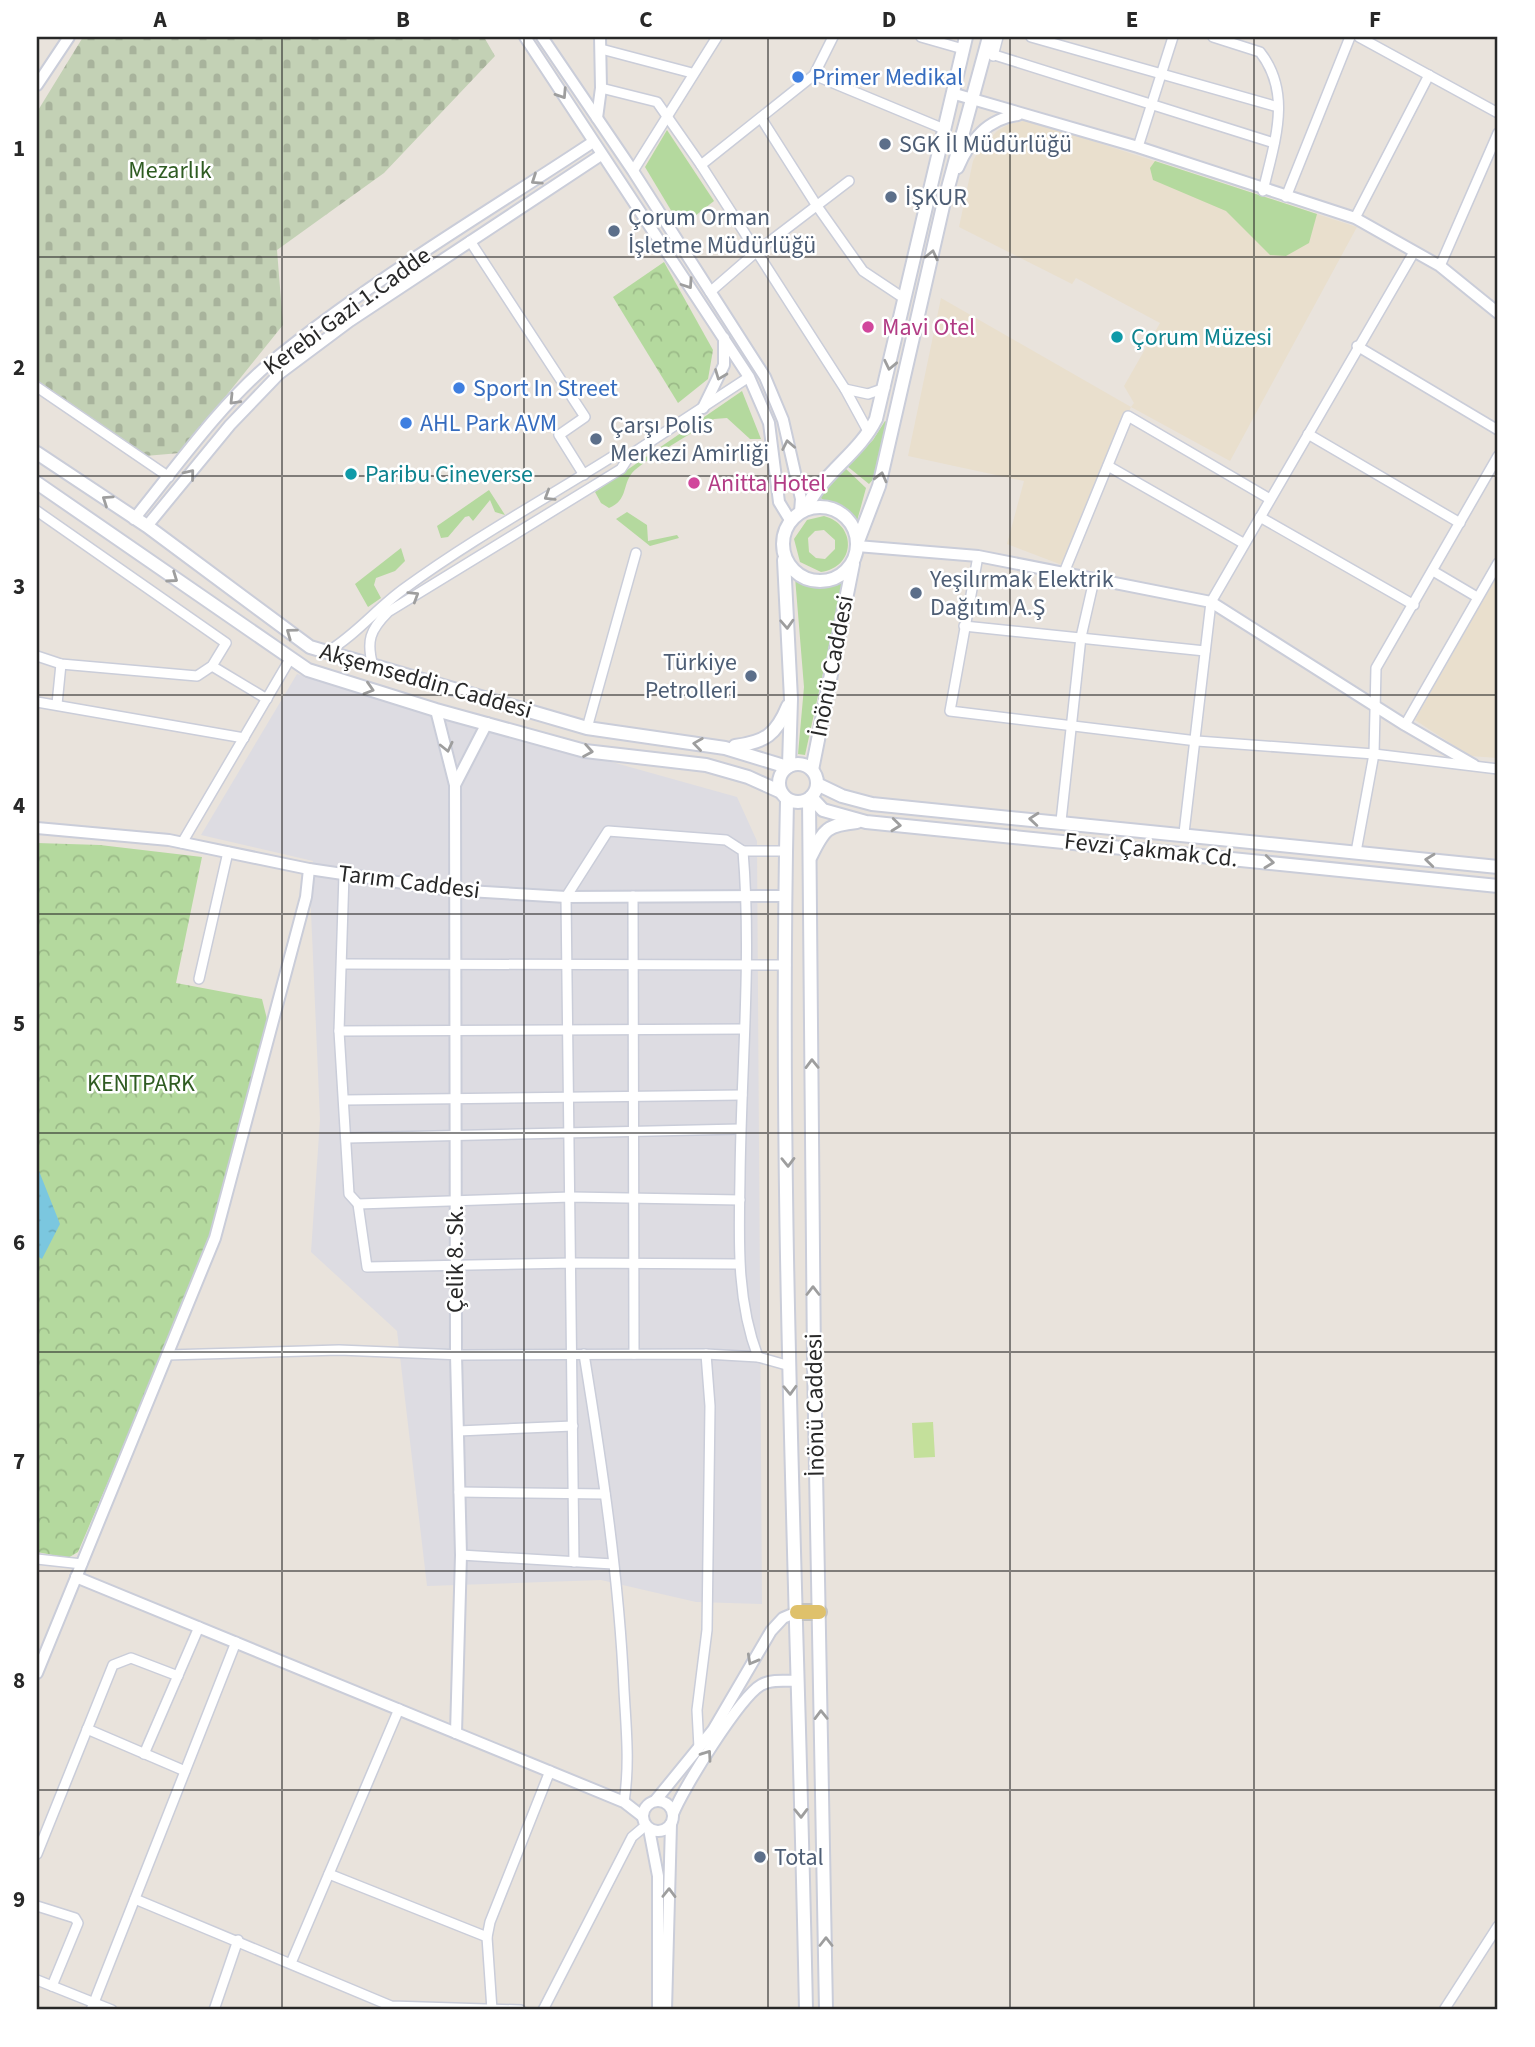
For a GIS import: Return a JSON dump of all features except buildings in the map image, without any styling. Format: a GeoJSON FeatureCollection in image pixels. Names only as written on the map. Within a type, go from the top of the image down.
{"type":"FeatureCollection","features":[{"type":"Feature","properties":{"kind":"main road"},"geometry":{"type":"LineString","coordinates":[[989,37],[989,54],[971,99],[943,206],[879,485],[853,562],[835,578],[810,580],[790,567],[784,556],[784,531],[811,495],[869,433],[885,388],[944,129],[955,94],[955,75],[965,43],[989,54]]}},
{"type":"Feature","properties":{"kind":"main road","name":"Akşemseddin Caddesi"},"geometry":{"type":"LineString","coordinates":[[37,453],[146,526],[310,647],[587,727],[724,748],[788,766]]}},
{"type":"Feature","properties":{"kind":"main road","name":"Akşemseddin Caddesi"},"geometry":{"type":"LineString","coordinates":[[37,483],[308,670],[436,710],[585,751],[706,765],[748,777],[783,795]]}},
{"type":"Feature","properties":{"kind":"main road"},"geometry":{"type":"LineString","coordinates":[[799,514],[817,506],[840,511],[849,519],[858,544]]}},
{"type":"Feature","properties":{"kind":"main road","name":"İnönü Caddesi"},"geometry":{"type":"LineString","coordinates":[[784,556],[791,699],[788,766]]}},
{"type":"Feature","properties":{"kind":"main road","name":"İnönü Caddesi"},"geometry":{"type":"LineString","coordinates":[[812,770],[853,562]]}},
{"type":"Feature","properties":{"kind":"main road"},"geometry":{"type":"LineString","coordinates":[[724,748],[759,743],[779,726],[791,699]]}},
{"type":"Feature","properties":{"kind":"main road"},"geometry":{"type":"LineString","coordinates":[[803,764],[812,770],[817,784],[810,798],[798,803],[783,795],[780,775],[788,766],[803,764]]}},
{"type":"Feature","properties":{"kind":"main road","name":"Fevzi Çakmak Cd."},"geometry":{"type":"LineString","coordinates":[[817,784],[842,796],[872,804],[1184,833],[1498,867]]}},
{"type":"Feature","properties":{"kind":"main road","name":"İnönü Caddesi"},"geometry":{"type":"LineString","coordinates":[[783,795],[786,851],[790,1366],[806,2010]]}},
{"type":"Feature","properties":{"kind":"main road","name":"İnönü Caddesi"},"geometry":{"type":"LineString","coordinates":[[810,798],[826,2010]]}},
{"type":"Feature","properties":{"kind":"main road","name":"Fevzi Çakmak Cd."},"geometry":{"type":"LineString","coordinates":[[810,798],[823,810],[866,822],[1498,886]]}},
{"type":"Feature","properties":{"kind":"main road"},"geometry":{"type":"LineString","coordinates":[[810,859],[822,833],[835,824],[866,822]]}},
{"type":"Feature","properties":{"kind":"main road"},"geometry":{"type":"LineString","coordinates":[[797,1612],[819,1612]]}},
{"type":"Feature","properties":{"kind":"street"},"geometry":{"type":"LineString","coordinates":[[37,85],[69,37]]}},
{"type":"Feature","properties":{"kind":"street"},"geometry":{"type":"LineString","coordinates":[[525,37],[749,377],[769,424],[779,502],[799,514],[801,499],[783,420],[765,377],[633,171],[542,37]]}},
{"type":"Feature","properties":{"kind":"street"},"geometry":{"type":"LineString","coordinates":[[597,118],[601,88],[600,37]]}},
{"type":"Feature","properties":{"kind":"street"},"geometry":{"type":"LineString","coordinates":[[633,171],[716,37]]}},
{"type":"Feature","properties":{"kind":"street"},"geometry":{"type":"LineString","coordinates":[[701,165],[814,75],[832,37]]}},
{"type":"Feature","properties":{"kind":"street"},"geometry":{"type":"LineString","coordinates":[[921,37],[965,43]]}},
{"type":"Feature","properties":{"kind":"street"},"geometry":{"type":"LineString","coordinates":[[998,37],[989,54],[1153,103],[1274,143]]}},
{"type":"Feature","properties":{"kind":"street"},"geometry":{"type":"LineString","coordinates":[[1031,37],[1278,107]]}},
{"type":"Feature","properties":{"kind":"street"},"geometry":{"type":"LineString","coordinates":[[1138,147],[1173,37]]}},
{"type":"Feature","properties":{"kind":"street"},"geometry":{"type":"LineString","coordinates":[[1213,37],[1260,52],[1279,84],[1274,143],[1264,191]]}},
{"type":"Feature","properties":{"kind":"street"},"geometry":{"type":"LineString","coordinates":[[1286,197],[1350,37]]}},
{"type":"Feature","properties":{"kind":"street"},"geometry":{"type":"LineString","coordinates":[[1359,37],[1498,113]]}},
{"type":"Feature","properties":{"kind":"street"},"geometry":{"type":"LineString","coordinates":[[601,49],[692,73]]}},
{"type":"Feature","properties":{"kind":"street"},"geometry":{"type":"LineString","coordinates":[[814,75],[944,129]]}},
{"type":"Feature","properties":{"kind":"street"},"geometry":{"type":"LineString","coordinates":[[1355,218],[1429,75]]}},
{"type":"Feature","properties":{"kind":"street"},"geometry":{"type":"LineString","coordinates":[[601,88],[657,103],[701,165],[845,389],[869,433]]}},
{"type":"Feature","properties":{"kind":"street"},"geometry":{"type":"LineString","coordinates":[[955,94],[1138,147],[1264,191],[1355,218],[1440,267],[1498,313]]}},
{"type":"Feature","properties":{"kind":"street"},"geometry":{"type":"LineString","coordinates":[[943,206],[972,142],[984,129],[1001,118],[1025,115]]}},
{"type":"Feature","properties":{"kind":"street"},"geometry":{"type":"LineString","coordinates":[[761,118],[817,206],[863,271],[905,299]]}},
{"type":"Feature","properties":{"kind":"street"},"geometry":{"type":"LineString","coordinates":[[1440,267],[1498,133]]}},
{"type":"Feature","properties":{"kind":"street","name":"Kerebi Gazi 1.Cadde"},"geometry":{"type":"LineString","coordinates":[[134,519],[219,415],[270,364],[342,309],[593,142]]}},
{"type":"Feature","properties":{"kind":"street","name":"Kerebi Gazi 1.Cadde"},"geometry":{"type":"LineString","coordinates":[[146,526],[230,425],[279,374],[350,321],[601,155]]}},
{"type":"Feature","properties":{"kind":"street"},"geometry":{"type":"LineString","coordinates":[[710,292],[756,252],[849,181]]}},
{"type":"Feature","properties":{"kind":"street"},"geometry":{"type":"LineString","coordinates":[[463,229],[585,417],[559,435],[584,475]]}},
{"type":"Feature","properties":{"kind":"street"},"geometry":{"type":"LineString","coordinates":[[1184,833],[1197,741],[1211,602],[1357,346],[1414,252]]}},
{"type":"Feature","properties":{"kind":"street"},"geometry":{"type":"LineString","coordinates":[[703,408],[724,365],[724,338]]}},
{"type":"Feature","properties":{"kind":"street"},"geometry":{"type":"LineString","coordinates":[[1357,346],[1498,430]]}},
{"type":"Feature","properties":{"kind":"street"},"geometry":{"type":"LineString","coordinates":[[373,666],[367,645],[373,627],[388,612],[621,469],[630,455],[749,377]]}},
{"type":"Feature","properties":{"kind":"street"},"geometry":{"type":"LineString","coordinates":[[37,387],[169,477]]}},
{"type":"Feature","properties":{"kind":"street"},"geometry":{"type":"LineString","coordinates":[[845,389],[868,394],[885,388]]}},
{"type":"Feature","properties":{"kind":"street"},"geometry":{"type":"LineString","coordinates":[[1063,575],[1128,416],[1269,499]]}},
{"type":"Feature","properties":{"kind":"street"},"geometry":{"type":"LineString","coordinates":[[1308,434],[1460,523]]}},
{"type":"Feature","properties":{"kind":"street"},"geometry":{"type":"LineString","coordinates":[[327,653],[351,638],[372,613],[407,586],[615,455],[630,455]]}},
{"type":"Feature","properties":{"kind":"street"},"geometry":{"type":"LineString","coordinates":[[1356,852],[1374,754],[1373,703],[1376,668],[1498,456]]}},
{"type":"Feature","properties":{"kind":"street"},"geometry":{"type":"LineString","coordinates":[[1108,466],[1243,543]]}},
{"type":"Feature","properties":{"kind":"street"},"geometry":{"type":"LineString","coordinates":[[37,511],[226,643],[212,666],[197,676],[61,664],[37,656]]}},
{"type":"Feature","properties":{"kind":"street"},"geometry":{"type":"LineString","coordinates":[[1260,517],[1414,604]]}},
{"type":"Feature","properties":{"kind":"street"},"geometry":{"type":"LineString","coordinates":[[858,544],[978,556],[1063,575],[1211,602],[1405,725],[1474,765]]}},
{"type":"Feature","properties":{"kind":"street"},"geometry":{"type":"LineString","coordinates":[[587,727],[636,553]]}},
{"type":"Feature","properties":{"kind":"street"},"geometry":{"type":"LineString","coordinates":[[978,556],[950,711],[1197,741],[1374,754],[1498,769]]}},
{"type":"Feature","properties":{"kind":"street"},"geometry":{"type":"LineString","coordinates":[[1405,725],[1498,563]]}},
{"type":"Feature","properties":{"kind":"street"},"geometry":{"type":"LineString","coordinates":[[1433,571],[1478,597]]}},
{"type":"Feature","properties":{"kind":"street"},"geometry":{"type":"LineString","coordinates":[[1061,821],[1081,638],[1094,580]]}},
{"type":"Feature","properties":{"kind":"street"},"geometry":{"type":"LineString","coordinates":[[964,625],[1205,651]]}},
{"type":"Feature","properties":{"kind":"street"},"geometry":{"type":"LineString","coordinates":[[182,843],[290,659]]}},
{"type":"Feature","properties":{"kind":"street"},"geometry":{"type":"LineString","coordinates":[[57,704],[61,664]]}},
{"type":"Feature","properties":{"kind":"street"},"geometry":{"type":"LineString","coordinates":[[212,666],[267,699]]}},
{"type":"Feature","properties":{"kind":"street"},"geometry":{"type":"LineString","coordinates":[[37,702],[244,738]]}},
{"type":"Feature","properties":{"kind":"street"},"geometry":{"type":"LineString","coordinates":[[436,710],[455,785]]}},
{"type":"Feature","properties":{"kind":"street"},"geometry":{"type":"LineString","coordinates":[[455,785],[487,723]]}},
{"type":"Feature","properties":{"kind":"street","name":"Çelik 8. Sk."},"geometry":{"type":"LineString","coordinates":[[455,785],[455,1266],[461,1555],[456,1733]]}},
{"type":"Feature","properties":{"kind":"street","name":"Tarım Caddesi"},"geometry":{"type":"LineString","coordinates":[[37,828],[182,843],[309,869],[454,890],[566,897],[785,896]]}},
{"type":"Feature","properties":{"kind":"street"},"geometry":{"type":"LineString","coordinates":[[574,1562],[566,897],[608,831],[726,840],[743,851],[786,851]]}},
{"type":"Feature","properties":{"kind":"street"},"geometry":{"type":"LineString","coordinates":[[743,851],[747,898],[739,1264],[746,1322],[758,1357]]}},
{"type":"Feature","properties":{"kind":"street"},"geometry":{"type":"LineString","coordinates":[[199,979],[228,852]]}},
{"type":"Feature","properties":{"kind":"street"},"geometry":{"type":"LineString","coordinates":[[37,1673],[215,1238],[306,897],[309,869]]}},
{"type":"Feature","properties":{"kind":"street"},"geometry":{"type":"LineString","coordinates":[[344,874],[340,1031],[349,1194],[358,1204],[367,1267],[636,1262],[739,1264]]}},
{"type":"Feature","properties":{"kind":"street"},"geometry":{"type":"LineString","coordinates":[[633,896],[631,1096],[636,1262],[634,1354]]}},
{"type":"Feature","properties":{"kind":"street"},"geometry":{"type":"LineString","coordinates":[[342,964],[786,965]]}},
{"type":"Feature","properties":{"kind":"street"},"geometry":{"type":"LineString","coordinates":[[340,1031],[455,1028],[568,1031],[744,1028]]}},
{"type":"Feature","properties":{"kind":"street"},"geometry":{"type":"LineString","coordinates":[[345,1100],[742,1095]]}},
{"type":"Feature","properties":{"kind":"street"},"geometry":{"type":"LineString","coordinates":[[346,1138],[740,1129]]}},
{"type":"Feature","properties":{"kind":"street"},"geometry":{"type":"LineString","coordinates":[[358,1204],[571,1197],[740,1200]]}},
{"type":"Feature","properties":{"kind":"street"},"geometry":{"type":"LineString","coordinates":[[167,1355],[339,1350],[456,1355],[706,1354],[758,1357],[790,1366]]}},
{"type":"Feature","properties":{"kind":"street"},"geometry":{"type":"LineString","coordinates":[[584,1354],[605,1493],[622,1647],[628,1774],[624,1802]]}},
{"type":"Feature","properties":{"kind":"street"},"geometry":{"type":"LineString","coordinates":[[699,1748],[697,1710],[708,1630],[710,1406],[706,1354]]}},
{"type":"Feature","properties":{"kind":"street"},"geometry":{"type":"LineString","coordinates":[[458,1431],[573,1426]]}},
{"type":"Feature","properties":{"kind":"street"},"geometry":{"type":"LineString","coordinates":[[459,1492],[605,1493]]}},
{"type":"Feature","properties":{"kind":"street"},"geometry":{"type":"LineString","coordinates":[[461,1555],[613,1564]]}},
{"type":"Feature","properties":{"kind":"street"},"geometry":{"type":"LineString","coordinates":[[37,1559],[82,1564]]}},
{"type":"Feature","properties":{"kind":"street"},"geometry":{"type":"LineString","coordinates":[[76,1577],[624,1802],[646,1824],[664,1831],[689,1782],[750,1695],[764,1683],[798,1681]]}},
{"type":"Feature","properties":{"kind":"street"},"geometry":{"type":"LineString","coordinates":[[658,2010],[658,1876],[646,1824],[652,1802],[718,1722],[771,1631],[783,1618],[797,1612]]}},
{"type":"Feature","properties":{"kind":"street"},"geometry":{"type":"LineString","coordinates":[[145,1754],[199,1627]]}},
{"type":"Feature","properties":{"kind":"street"},"geometry":{"type":"LineString","coordinates":[[93,2007],[236,1642]]}},
{"type":"Feature","properties":{"kind":"street"},"geometry":{"type":"LineString","coordinates":[[37,1854],[113,1665],[131,1658],[178,1676]]}},
{"type":"Feature","properties":{"kind":"street"},"geometry":{"type":"LineString","coordinates":[[291,1963],[398,1709]]}},
{"type":"Feature","properties":{"kind":"street"},"geometry":{"type":"LineString","coordinates":[[87,1729],[185,1771]]}},
{"type":"Feature","properties":{"kind":"street"},"geometry":{"type":"LineString","coordinates":[[492,2010],[488,1937],[490,1922],[550,1771]]}},
{"type":"Feature","properties":{"kind":"street"},"geometry":{"type":"LineString","coordinates":[[624,1802],[669,1805],[672,1819],[666,2010]]}},
{"type":"Feature","properties":{"kind":"street"},"geometry":{"type":"LineString","coordinates":[[544,2010],[632,1837],[646,1824]]}},
{"type":"Feature","properties":{"kind":"street"},"geometry":{"type":"LineString","coordinates":[[329,1874],[488,1937]]}},
{"type":"Feature","properties":{"kind":"street"},"geometry":{"type":"LineString","coordinates":[[135,1899],[291,1963],[379,2005],[521,2010]]}},
{"type":"Feature","properties":{"kind":"street"},"geometry":{"type":"LineString","coordinates":[[37,1906],[75,1918],[78,1923],[52,1986]]}},
{"type":"Feature","properties":{"kind":"street"},"geometry":{"type":"LineString","coordinates":[[1444,2010],[1498,1926]]}},
{"type":"Feature","properties":{"kind":"street"},"geometry":{"type":"LineString","coordinates":[[214,2010],[238,1940]]}},
{"type":"Feature","properties":{"kind":"street"},"geometry":{"type":"LineString","coordinates":[[37,1980],[93,2007],[112,2010]]}},
{"type":"Feature","properties":{"kind":"shaded area"},"geometry":{"type":"Polygon","coordinates":[[[1028,120],[1357,227],[1230,461],[1131,407],[1134,403],[1124,386],[1160,323],[1076,278],[1072,284],[959,227],[973,161],[979,150],[997,131],[1009,124],[1028,120]]]}},
{"type":"Feature","properties":{"kind":"shaded area"},"geometry":{"type":"Polygon","coordinates":[[[941,298],[1131,407],[1062,565],[1007,544],[1024,481],[908,456],[941,298]]]}},
{"type":"Feature","properties":{"kind":"shaded area"},"geometry":{"type":"Polygon","coordinates":[[[1498,573],[1498,758],[1470,756],[1415,720],[1498,573]]]}},
{"type":"Feature","properties":{"kind":"shaded area"},"geometry":{"type":"Polygon","coordinates":[[[297,674],[737,797],[757,841],[762,1604],[696,1602],[601,1580],[427,1586],[397,1331],[311,1252],[320,1120],[310,888],[313,861],[201,835],[297,674]]]}},
{"type":"Feature","properties":{"kind":"green space","name":"Mezarlık"},"geometry":{"type":"Polygon","coordinates":[[[83,37],[484,37],[495,56],[384,173],[277,250],[283,325],[180,453],[145,456],[37,380],[37,112],[83,37]]]}},
{"type":"Feature","properties":{"kind":"green space"},"geometry":{"type":"Polygon","coordinates":[[[667,130],[714,201],[681,227],[645,167],[667,130]]]}},
{"type":"Feature","properties":{"kind":"green space"},"geometry":{"type":"Polygon","coordinates":[[[1155,161],[1317,214],[1309,243],[1286,256],[1270,255],[1226,211],[1153,180],[1150,168],[1155,161]]]}},
{"type":"Feature","properties":{"kind":"green space"},"geometry":{"type":"Polygon","coordinates":[[[664,262],[713,350],[708,379],[678,403],[613,297],[664,262]]]}},
{"type":"Feature","properties":{"kind":"green space"},"geometry":{"type":"Polygon","coordinates":[[[742,391],[761,439],[750,439],[727,418],[714,419],[632,473],[622,497],[615,505],[609,508],[601,503],[595,492],[742,391]]]}},
{"type":"Feature","properties":{"kind":"green space"},"geometry":{"type":"Polygon","coordinates":[[[885,421],[888,423],[877,475],[869,484],[847,466],[873,440],[885,421]]]}},
{"type":"Feature","properties":{"kind":"green space"},"geometry":{"type":"Polygon","coordinates":[[[845,468],[866,488],[857,521],[819,497],[845,468]]]}},
{"type":"Feature","properties":{"kind":"green space"},"geometry":{"type":"Polygon","coordinates":[[[489,490],[505,515],[495,512],[490,500],[473,521],[469,516],[465,517],[448,537],[441,538],[437,526],[489,490]]]}},
{"type":"Feature","properties":{"kind":"green space"},"geometry":{"type":"Polygon","coordinates":[[[627,512],[647,525],[648,541],[677,535],[679,538],[650,546],[616,519],[627,512]]]}},
{"type":"Feature","properties":{"kind":"green space"},"geometry":{"type":"Polygon","coordinates":[[[824,516],[835,521],[847,536],[846,554],[833,569],[821,572],[800,562],[794,539],[807,520],[824,516]],[[824,530],[815,531],[808,538],[809,552],[816,558],[825,559],[835,549],[835,540],[824,530]]]}},
{"type":"Feature","properties":{"kind":"green space"},"geometry":{"type":"Polygon","coordinates":[[[401,548],[405,561],[395,571],[376,578],[374,585],[381,598],[368,607],[355,584],[401,548]]]}},
{"type":"Feature","properties":{"kind":"green space"},"geometry":{"type":"Polygon","coordinates":[[[795,577],[828,585],[843,582],[805,755],[798,754],[804,687],[795,577]]]}},
{"type":"Feature","properties":{"kind":"green space","name":"KENTPARK"},"geometry":{"type":"Polygon","coordinates":[[[37,843],[100,845],[202,857],[176,983],[262,999],[267,1019],[208,1248],[78,1552],[68,1558],[37,1552],[37,843]]]}},
{"type":"Feature","properties":{"kind":"green space"},"geometry":{"type":"Polygon","coordinates":[[[933,1422],[935,1457],[914,1458],[912,1423],[933,1422]]]}},
{"type":"Feature","properties":{"kind":"water"},"geometry":{"type":"Polygon","coordinates":[[[37,1166],[60,1224],[42,1259],[37,1256],[37,1166]]]}},
{"type":"Feature","properties":{"kind":"place","name":"Primer Medikal"},"geometry":{"type":"Point","coordinates":[798,77]}},
{"type":"Feature","properties":{"kind":"place","name":"SGK İl Müdürlüğü"},"geometry":{"type":"Point","coordinates":[885,144]}},
{"type":"Feature","properties":{"kind":"place","name":"İŞKUR"},"geometry":{"type":"Point","coordinates":[891,197]}},
{"type":"Feature","properties":{"kind":"place","name":"Çorum Orman İşletme Müdürlüğü"},"geometry":{"type":"Point","coordinates":[614,231]}},
{"type":"Feature","properties":{"kind":"place","name":"Mavi Otel"},"geometry":{"type":"Point","coordinates":[868,327]}},
{"type":"Feature","properties":{"kind":"place","name":"Çorum Müzesi"},"geometry":{"type":"Point","coordinates":[1117,337]}},
{"type":"Feature","properties":{"kind":"place","name":"Sport In Street"},"geometry":{"type":"Point","coordinates":[459,388]}},
{"type":"Feature","properties":{"kind":"place","name":"AHL Park AVM"},"geometry":{"type":"Point","coordinates":[406,423]}},
{"type":"Feature","properties":{"kind":"place","name":"Çarşı Polis Merkezi Amirliği"},"geometry":{"type":"Point","coordinates":[596,439]}},
{"type":"Feature","properties":{"kind":"place","name":"Paribu Cineverse"},"geometry":{"type":"Point","coordinates":[351,474]}},
{"type":"Feature","properties":{"kind":"place","name":"Anitta Hotel"},"geometry":{"type":"Point","coordinates":[694,483]}},
{"type":"Feature","properties":{"kind":"place","name":"Yeşilırmak Elektrik Dağıtım A.Ş"},"geometry":{"type":"Point","coordinates":[916,593]}},
{"type":"Feature","properties":{"kind":"place","name":"Türkiye Petrolleri"},"geometry":{"type":"Point","coordinates":[751,676]}},
{"type":"Feature","properties":{"kind":"place","name":"Total"},"geometry":{"type":"Point","coordinates":[760,1857]}}]}
